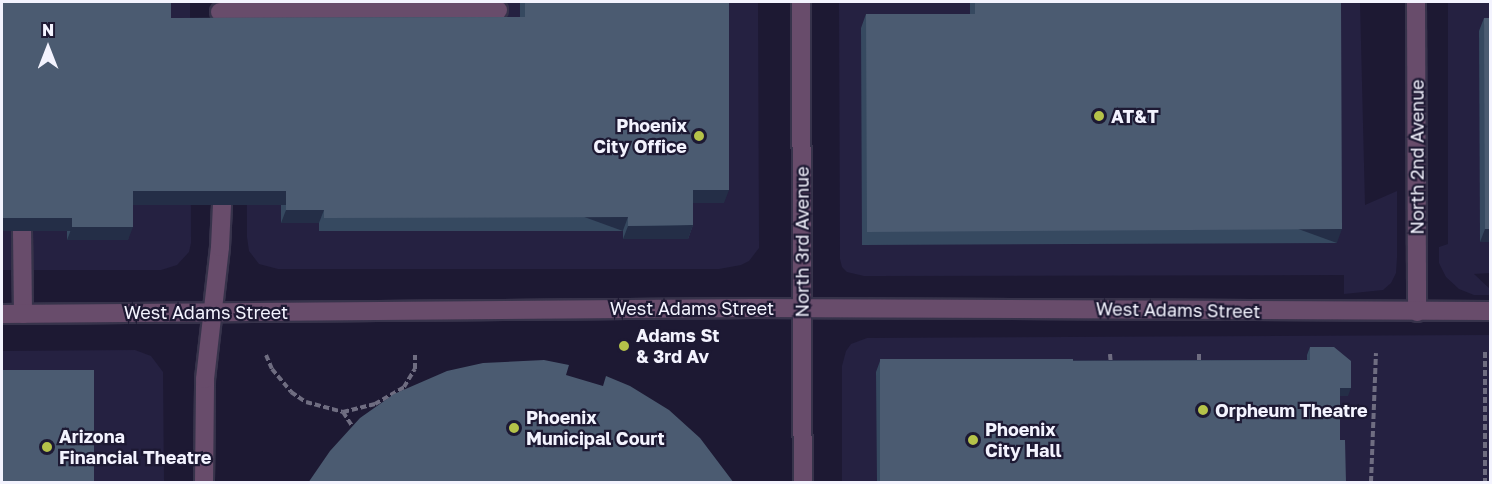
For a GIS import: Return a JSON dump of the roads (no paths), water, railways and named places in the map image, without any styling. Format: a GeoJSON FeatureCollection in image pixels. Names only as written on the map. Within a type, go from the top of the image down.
{"type":"FeatureCollection","features":[{"type":"Feature","properties":{"kind":"street","name":"North 3rd Avenue"},"geometry":{"type":"LineString","coordinates":[[801,2],[803,483]]}},
{"type":"Feature","properties":{"kind":"street","name":"North 2nd Avenue"},"geometry":{"type":"LineString","coordinates":[[1416,2],[1417,312]]}},
{"type":"Feature","properties":{"kind":"street"},"geometry":{"type":"LineString","coordinates":[[221,32],[220,7],[498,10]]}},
{"type":"Feature","properties":{"kind":"street"},"geometry":{"type":"LineString","coordinates":[[204,483],[205,379],[221,236],[222,204]]}},
{"type":"Feature","properties":{"kind":"street"},"geometry":{"type":"LineString","coordinates":[[22,231],[23,314]]}},
{"type":"Feature","properties":{"kind":"street","name":"West Adams Street"},"geometry":{"type":"LineString","coordinates":[[2,314],[802,308],[1491,311]]}},
{"type":"Feature","properties":{"kind":"place","name":"AT&T"},"geometry":{"type":"Point","coordinates":[1099,116]}},
{"type":"Feature","properties":{"kind":"place","name":"Phoenix City Office"},"geometry":{"type":"Point","coordinates":[699,136]}},
{"type":"Feature","properties":{"kind":"place","name":"Adams St & 3rd Av"},"geometry":{"type":"Point","coordinates":[624,346]}},
{"type":"Feature","properties":{"kind":"place","name":"Orpheum Theatre"},"geometry":{"type":"Point","coordinates":[1203,410]}},
{"type":"Feature","properties":{"kind":"place","name":"Phoenix Municipal Court"},"geometry":{"type":"Point","coordinates":[514,428]}},
{"type":"Feature","properties":{"kind":"place","name":"Phoenix City Hall"},"geometry":{"type":"Point","coordinates":[973,440]}},
{"type":"Feature","properties":{"kind":"place","name":"Arizona Financial Theatre"},"geometry":{"type":"Point","coordinates":[47,447]}}]}
